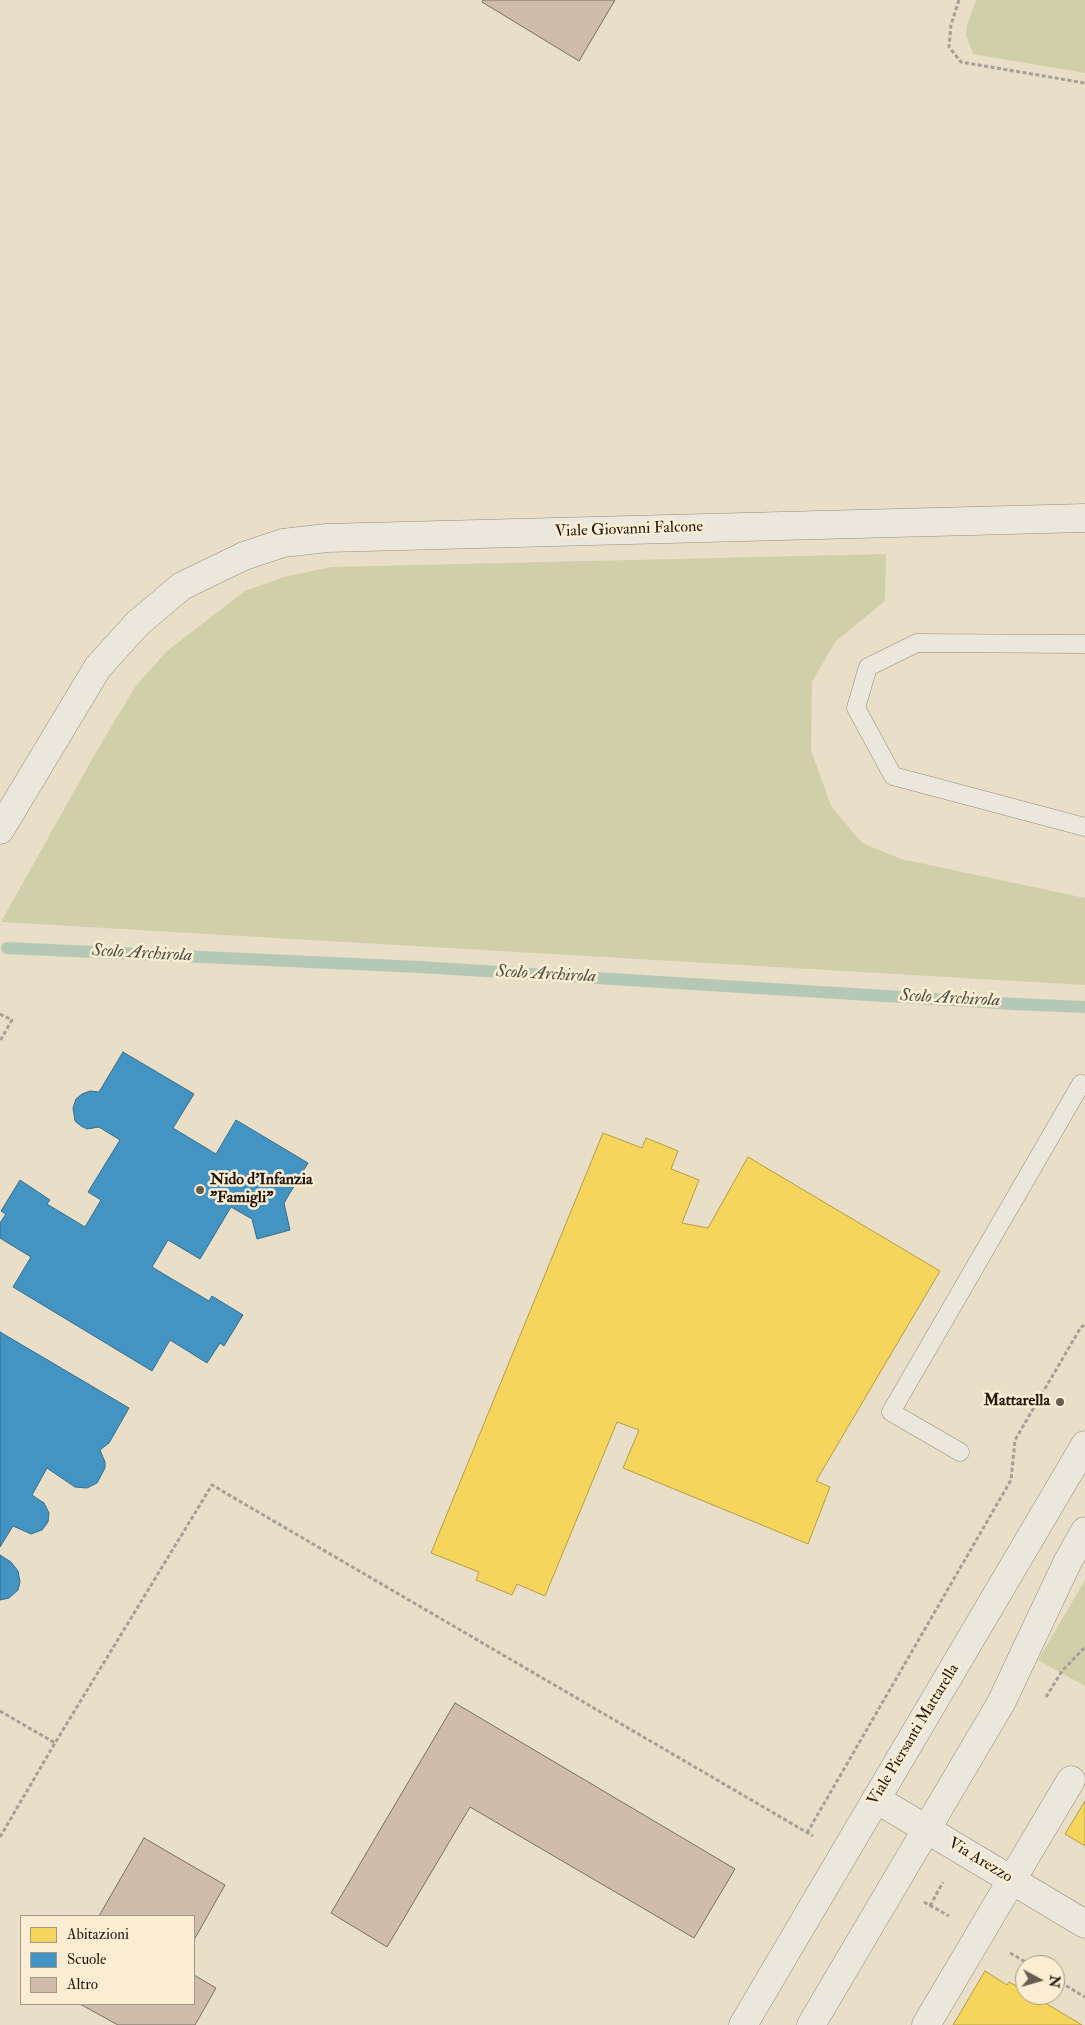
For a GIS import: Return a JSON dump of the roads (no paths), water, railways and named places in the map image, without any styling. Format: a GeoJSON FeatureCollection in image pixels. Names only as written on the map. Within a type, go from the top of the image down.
{"type":"FeatureCollection","features":[{"type":"Feature","properties":{"kind":"street","name":"Viale Giovanni Falcone"},"geometry":{"type":"LineString","coordinates":[[0,830],[98,667],[138,623],[182,586],[244,556],[283,543],[327,538],[1085,518]]}},
{"type":"Feature","properties":{"kind":"street","name":"Viale Piersanti Mattarella"},"geometry":{"type":"LineString","coordinates":[[742,2025],[1085,1445]]}},
{"type":"Feature","properties":{"kind":"street"},"geometry":{"type":"LineString","coordinates":[[811,2025],[1001,1703],[1068,1561],[1085,1531]]}},
{"type":"Feature","properties":{"kind":"street"},"geometry":{"type":"LineString","coordinates":[[926,2025],[1071,1780]]}},
{"type":"Feature","properties":{"kind":"street","name":"Via Arezzo"},"geometry":{"type":"LineString","coordinates":[[876,1798],[1085,1924]]}},
{"type":"Feature","properties":{"kind":"lane"},"geometry":{"type":"LineString","coordinates":[[1085,644],[917,643],[868,668],[856,708],[892,776],[1085,827]]}},
{"type":"Feature","properties":{"kind":"lane"},"geometry":{"type":"LineString","coordinates":[[960,1452],[891,1412],[1082,1084],[1085,1085]]}},
{"type":"Feature","properties":{"kind":"waterway","name":"Scolo Archirola"},"geometry":{"type":"LineString","coordinates":[[7,948],[419,967],[1085,1007]]}},
{"type":"Feature","properties":{"kind":"place","name":"Nido d'Infanzia \"Famigli\""},"geometry":{"type":"Point","coordinates":[200,1190]}},
{"type":"Feature","properties":{"kind":"place","name":"Mattarella"},"geometry":{"type":"Point","coordinates":[1060,1402]}}]}
